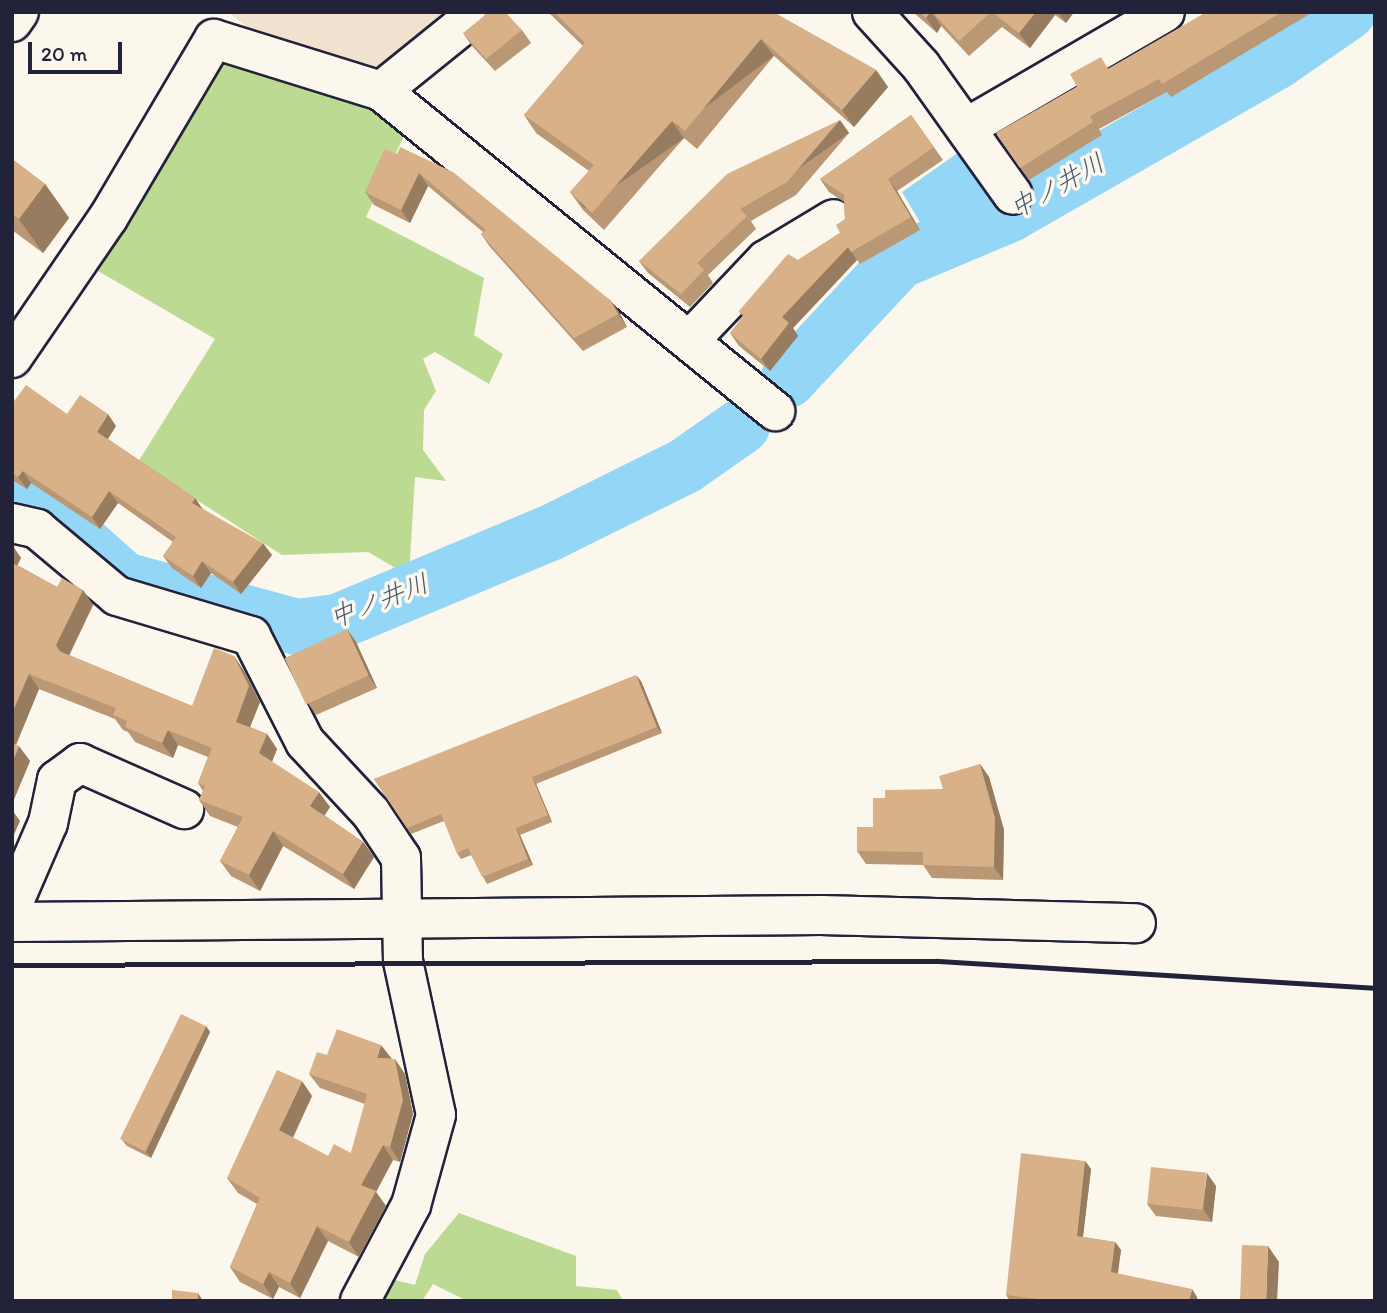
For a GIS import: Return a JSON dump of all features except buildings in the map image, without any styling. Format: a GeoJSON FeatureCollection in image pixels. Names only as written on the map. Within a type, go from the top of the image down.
{"type":"FeatureCollection","features":[{"type":"Feature","properties":{"kind":"street"},"geometry":{"type":"LineString","coordinates":[[12,22],[19,12]]}},
{"type":"Feature","properties":{"kind":"street"},"geometry":{"type":"LineString","coordinates":[[380,91],[479,12]]}},
{"type":"Feature","properties":{"kind":"street"},"geometry":{"type":"LineString","coordinates":[[872,12],[966,128],[1013,195]]}},
{"type":"Feature","properties":{"kind":"street"},"geometry":{"type":"LineString","coordinates":[[966,128],[1151,15]]}},
{"type":"Feature","properties":{"kind":"street"},"geometry":{"type":"LineString","coordinates":[[12,358],[107,218],[212,26],[380,91],[691,339],[775,411]]}},
{"type":"Feature","properties":{"kind":"street"},"geometry":{"type":"LineString","coordinates":[[691,339],[766,260],[834,219]]}},
{"type":"Feature","properties":{"kind":"street"},"geometry":{"type":"LineString","coordinates":[[12,523],[37,529],[117,596],[251,636],[305,742],[371,813],[401,858],[399,923],[436,1115],[411,1205],[360,1301]]}},
{"type":"Feature","properties":{"kind":"street"},"geometry":{"type":"LineString","coordinates":[[12,906],[48,823],[57,780],[80,763],[184,809]]}},
{"type":"Feature","properties":{"kind":"street"},"geometry":{"type":"LineString","coordinates":[[12,922],[399,923],[821,915],[1136,923]]}},
{"type":"Feature","properties":{"kind":"shaded area"},"geometry":{"type":"Polygon","coordinates":[[[228,12],[464,12],[382,71],[252,31],[228,12]]]}},
{"type":"Feature","properties":{"kind":"green space"},"geometry":{"type":"Polygon","coordinates":[[[236,59],[343,97],[407,129],[366,217],[484,278],[474,335],[503,354],[489,384],[435,352],[423,359],[436,391],[424,410],[423,450],[446,481],[415,477],[409,576],[368,552],[282,555],[138,462],[215,339],[93,268],[214,68],[236,59]]]}},
{"type":"Feature","properties":{"kind":"green space"},"geometry":{"type":"Polygon","coordinates":[[[459,1213],[576,1256],[576,1286],[617,1290],[623,1301],[467,1301],[433,1284],[422,1301],[369,1301],[387,1278],[415,1285],[425,1254],[459,1213]]]}},
{"type":"Feature","properties":{"kind":"water"},"geometry":{"type":"Polygon","coordinates":[[[962,150],[997,201],[924,229],[902,192],[962,150]]]}},
{"type":"Feature","properties":{"kind":"waterway","name":"中ノ井川"},"geometry":{"type":"LineString","coordinates":[[788,380],[899,261],[1010,214],[1277,61],[1348,12]]}},
{"type":"Feature","properties":{"kind":"waterway","name":"中ノ井川"},"geometry":{"type":"LineString","coordinates":[[12,505],[50,514],[124,580],[297,627],[337,622],[552,532],[685,466],[742,426]]}},
{"type":"Feature","properties":{"kind":"railway"},"geometry":{"type":"LineString","coordinates":[[12,965],[937,961],[1375,988]]}}]}
